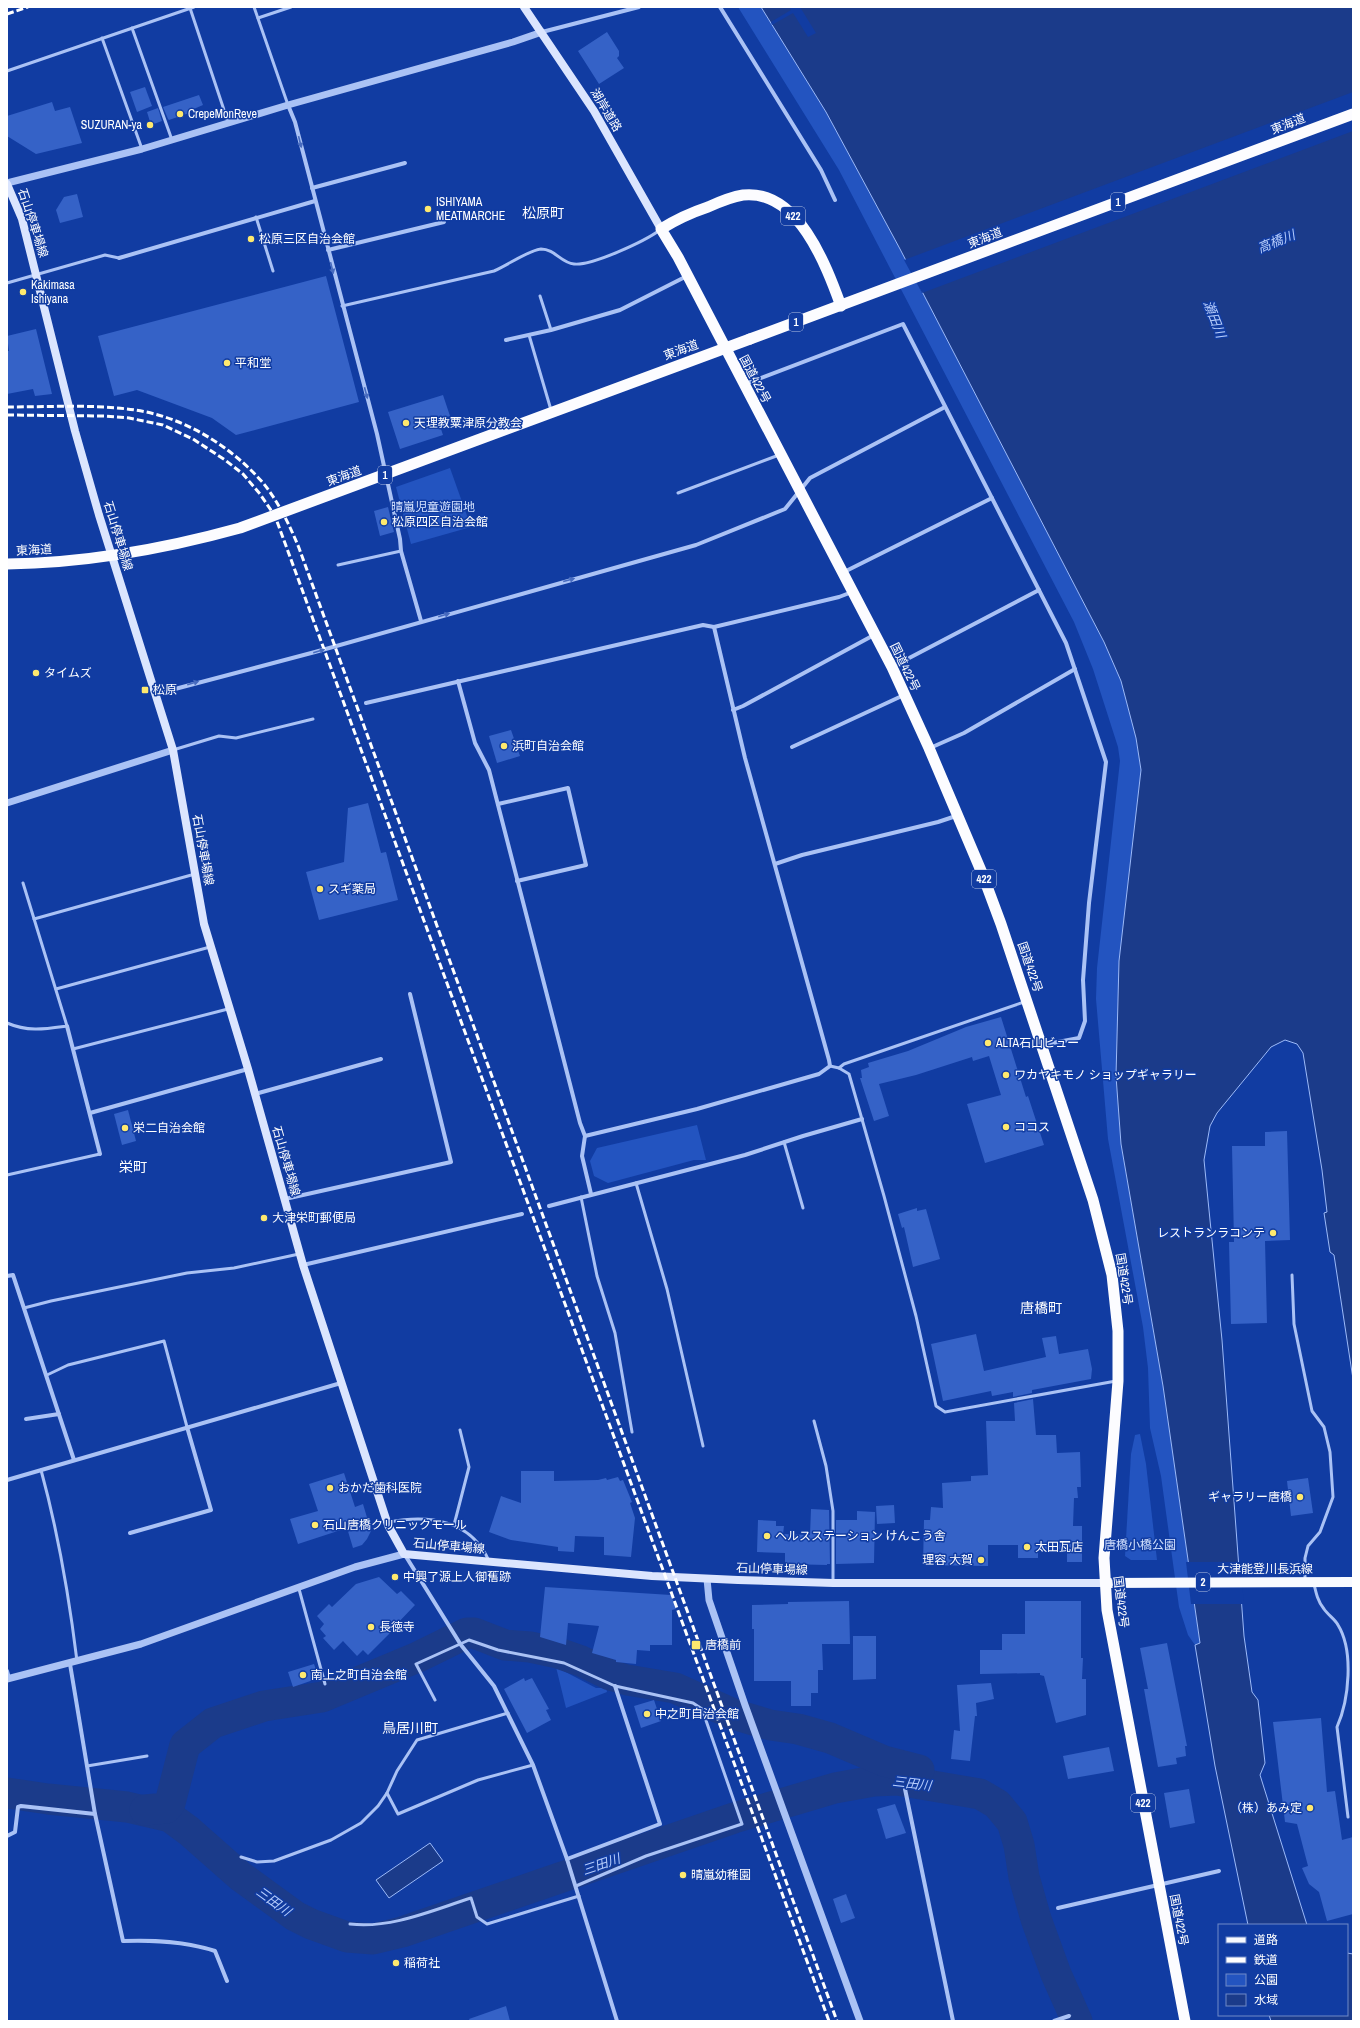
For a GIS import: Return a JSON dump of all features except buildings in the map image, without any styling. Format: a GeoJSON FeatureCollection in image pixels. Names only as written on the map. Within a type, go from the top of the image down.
{"type":"FeatureCollection","features":[{"type":"Feature","properties":{"kind":"highway","name":"東海道"},"geometry":{"type":"LineString","coordinates":[[7,566],[125,555],[203,538],[240,528],[841,306],[1353,114]]}},
{"type":"Feature","properties":{"kind":"highway","name":"422"},"geometry":{"type":"LineString","coordinates":[[661,229],[682,216],[743,195],[760,196],[777,203],[797,220],[812,241],[831,280],[841,306]]}},
{"type":"Feature","properties":{"kind":"highway","name":"国道422号"},"geometry":{"type":"LineString","coordinates":[[661,229],[892,667],[929,748],[982,873],[1028,1001],[1093,1200],[1106,1247],[1116,1302],[1119,1351],[1118,1381],[1105,1537],[1105,1584],[1107,1610],[1185,2021]]}},
{"type":"Feature","properties":{"kind":"main road","name":"湖岸道路"},"geometry":{"type":"LineString","coordinates":[[524,7],[594,111],[661,229]]}},
{"type":"Feature","properties":{"kind":"main road","name":"石山停車場線"},"geometry":{"type":"LineString","coordinates":[[7,184],[22,219],[75,431],[173,750],[204,924],[248,1069],[299,1254],[387,1522],[404,1554],[652,1576],[707,1579],[833,1583],[1105,1584]]}},
{"type":"Feature","properties":{"kind":"main road","name":"大津能登川長浜線"},"geometry":{"type":"LineString","coordinates":[[1105,1584],[1353,1582]]}},
{"type":"Feature","properties":{"kind":"street"},"geometry":{"type":"LineString","coordinates":[[7,184],[172,141],[288,105],[507,44],[542,32],[639,7]]}},
{"type":"Feature","properties":{"kind":"street"},"geometry":{"type":"LineString","coordinates":[[720,7],[822,170],[835,200]]}},
{"type":"Feature","properties":{"kind":"street"},"geometry":{"type":"LineString","coordinates":[[288,105],[295,122],[386,474],[400,539],[400,551],[421,621]]}},
{"type":"Feature","properties":{"kind":"street"},"geometry":{"type":"LineString","coordinates":[[312,188],[405,163]]}},
{"type":"Feature","properties":{"kind":"street"},"geometry":{"type":"LineString","coordinates":[[119,258],[315,200]]}},
{"type":"Feature","properties":{"kind":"street"},"geometry":{"type":"LineString","coordinates":[[328,250],[444,222]]}},
{"type":"Feature","properties":{"kind":"street"},"geometry":{"type":"LineString","coordinates":[[506,340],[551,330],[620,310],[687,276]]}},
{"type":"Feature","properties":{"kind":"street"},"geometry":{"type":"LineString","coordinates":[[743,385],[903,324],[1066,643],[1106,762],[1089,903],[1083,980],[1085,1022],[1079,1038],[1042,1045]]}},
{"type":"Feature","properties":{"kind":"street"},"geometry":{"type":"LineString","coordinates":[[7,566],[47,565],[172,545],[215,535],[262,521],[724,348]]}},
{"type":"Feature","properties":{"kind":"street"},"geometry":{"type":"LineString","coordinates":[[155,694],[315,652],[696,545],[785,509],[810,478],[945,407]]}},
{"type":"Feature","properties":{"kind":"street"},"geometry":{"type":"LineString","coordinates":[[842,573],[992,498]]}},
{"type":"Feature","properties":{"kind":"street"},"geometry":{"type":"LineString","coordinates":[[892,667],[1039,590]]}},
{"type":"Feature","properties":{"kind":"street"},"geometry":{"type":"LineString","coordinates":[[366,703],[703,625],[714,627],[839,597],[852,592]]}},
{"type":"Feature","properties":{"kind":"street"},"geometry":{"type":"LineString","coordinates":[[584,1136],[697,1109],[819,1074],[830,1066],[745,758],[714,627]]}},
{"type":"Feature","properties":{"kind":"street"},"geometry":{"type":"LineString","coordinates":[[733,710],[874,635]]}},
{"type":"Feature","properties":{"kind":"street"},"geometry":{"type":"LineString","coordinates":[[929,748],[964,733],[1075,669]]}},
{"type":"Feature","properties":{"kind":"street"},"geometry":{"type":"LineString","coordinates":[[458,681],[475,743],[489,770],[518,881],[584,1136],[582,1156],[591,1194]]}},
{"type":"Feature","properties":{"kind":"street"},"geometry":{"type":"LineString","coordinates":[[792,747],[905,695]]}},
{"type":"Feature","properties":{"kind":"street"},"geometry":{"type":"LineString","coordinates":[[7,803],[173,750]]}},
{"type":"Feature","properties":{"kind":"street"},"geometry":{"type":"LineString","coordinates":[[498,804],[568,788],[586,865],[518,881]]}},
{"type":"Feature","properties":{"kind":"street"},"geometry":{"type":"LineString","coordinates":[[775,864],[802,855],[938,822],[958,815]]}},
{"type":"Feature","properties":{"kind":"street"},"geometry":{"type":"LineString","coordinates":[[284,1199],[452,1162],[410,994]]}},
{"type":"Feature","properties":{"kind":"street"},"geometry":{"type":"LineString","coordinates":[[67,1026],[100,1154]]}},
{"type":"Feature","properties":{"kind":"street"},"geometry":{"type":"LineString","coordinates":[[255,1094],[381,1059]]}},
{"type":"Feature","properties":{"kind":"street"},"geometry":{"type":"LineString","coordinates":[[90,1113],[248,1069]]}},
{"type":"Feature","properties":{"kind":"street"},"geometry":{"type":"LineString","coordinates":[[549,1206],[636,1182],[745,1155],[862,1119]]}},
{"type":"Feature","properties":{"kind":"street"},"geometry":{"type":"LineString","coordinates":[[303,1265],[522,1214]]}},
{"type":"Feature","properties":{"kind":"street"},"geometry":{"type":"LineString","coordinates":[[7,1276],[13,1275],[47,1374],[74,1460]]}},
{"type":"Feature","properties":{"kind":"street"},"geometry":{"type":"LineString","coordinates":[[7,1480],[341,1383]]}},
{"type":"Feature","properties":{"kind":"street"},"geometry":{"type":"LineString","coordinates":[[26,1419],[59,1414]]}},
{"type":"Feature","properties":{"kind":"street"},"geometry":{"type":"LineString","coordinates":[[130,1533],[211,1510],[186,1427]]}},
{"type":"Feature","properties":{"kind":"street"},"geometry":{"type":"LineString","coordinates":[[8,1676],[74,1663],[141,1644],[299,1589],[355,1567],[404,1554],[460,1644],[494,1686],[533,1765],[570,1866],[617,2021]]}},
{"type":"Feature","properties":{"kind":"street"},"geometry":{"type":"LineString","coordinates":[[707,1579],[709,1600],[745,1705],[860,2021]]}},
{"type":"Feature","properties":{"kind":"street"},"geometry":{"type":"LineString","coordinates":[[74,1663],[92,1795],[123,1941],[162,1940],[200,1946],[215,1951],[227,1981]]}},
{"type":"Feature","properties":{"kind":"street"},"geometry":{"type":"LineString","coordinates":[[567,1859],[660,1824],[615,1686]]}},
{"type":"Feature","properties":{"kind":"street"},"geometry":{"type":"LineString","coordinates":[[905,1789],[953,2021]]}},
{"type":"Feature","properties":{"kind":"street"},"geometry":{"type":"LineString","coordinates":[[7,1836],[15,1832],[18,1808],[21,1806],[95,1811]]}},
{"type":"Feature","properties":{"kind":"street"},"geometry":{"type":"LineString","coordinates":[[1058,1908],[1219,1871]]}},
{"type":"Feature","properties":{"kind":"street"},"geometry":{"type":"LineString","coordinates":[[1054,2021],[1069,2016]]}},
{"type":"Feature","properties":{"kind":"lane"},"geometry":{"type":"LineString","coordinates":[[7,71],[194,7]]}},
{"type":"Feature","properties":{"kind":"lane"},"geometry":{"type":"LineString","coordinates":[[254,7],[288,105]]}},
{"type":"Feature","properties":{"kind":"lane"},"geometry":{"type":"LineString","coordinates":[[258,18],[291,7]]}},
{"type":"Feature","properties":{"kind":"lane"},"geometry":{"type":"LineString","coordinates":[[190,8],[229,123]]}},
{"type":"Feature","properties":{"kind":"lane"},"geometry":{"type":"LineString","coordinates":[[132,28],[172,141]]}},
{"type":"Feature","properties":{"kind":"lane"},"geometry":{"type":"LineString","coordinates":[[102,38],[142,149]]}},
{"type":"Feature","properties":{"kind":"lane"},"geometry":{"type":"LineString","coordinates":[[256,217],[273,271]]}},
{"type":"Feature","properties":{"kind":"lane"},"geometry":{"type":"LineString","coordinates":[[342,306],[494,271],[517,261],[532,251],[540,249],[547,249],[573,264],[584,264],[646,240],[661,229]]}},
{"type":"Feature","properties":{"kind":"lane"},"geometry":{"type":"LineString","coordinates":[[7,282],[37,275],[105,255],[119,258]]}},
{"type":"Feature","properties":{"kind":"lane"},"geometry":{"type":"LineString","coordinates":[[540,296],[551,330]]}},
{"type":"Feature","properties":{"kind":"lane"},"geometry":{"type":"LineString","coordinates":[[529,335],[552,413]]}},
{"type":"Feature","properties":{"kind":"lane"},"geometry":{"type":"LineString","coordinates":[[678,493],[780,455]]}},
{"type":"Feature","properties":{"kind":"lane"},"geometry":{"type":"LineString","coordinates":[[338,565],[400,551]]}},
{"type":"Feature","properties":{"kind":"lane"},"geometry":{"type":"LineString","coordinates":[[173,750],[219,736],[236,738],[313,719]]}},
{"type":"Feature","properties":{"kind":"lane"},"geometry":{"type":"LineString","coordinates":[[34,918],[194,874]]}},
{"type":"Feature","properties":{"kind":"lane"},"geometry":{"type":"LineString","coordinates":[[7,1023],[19,1028],[38,1030],[67,1026],[23,883]]}},
{"type":"Feature","properties":{"kind":"lane"},"geometry":{"type":"LineString","coordinates":[[56,989],[211,947]]}},
{"type":"Feature","properties":{"kind":"lane"},"geometry":{"type":"LineString","coordinates":[[839,1068],[844,1064],[1028,1001]]}},
{"type":"Feature","properties":{"kind":"lane"},"geometry":{"type":"LineString","coordinates":[[73,1049],[229,1008]]}},
{"type":"Feature","properties":{"kind":"lane"},"geometry":{"type":"LineString","coordinates":[[830,1066],[839,1068],[849,1074],[914,1308],[936,1406],[945,1412],[1118,1381]]}},
{"type":"Feature","properties":{"kind":"lane"},"geometry":{"type":"LineString","coordinates":[[784,1142],[803,1208]]}},
{"type":"Feature","properties":{"kind":"lane"},"geometry":{"type":"LineString","coordinates":[[7,1175],[100,1154]]}},
{"type":"Feature","properties":{"kind":"lane"},"geometry":{"type":"LineString","coordinates":[[636,1182],[667,1289],[703,1446]]}},
{"type":"Feature","properties":{"kind":"lane"},"geometry":{"type":"LineString","coordinates":[[582,1197],[598,1276],[615,1333],[632,1432]]}},
{"type":"Feature","properties":{"kind":"lane"},"geometry":{"type":"LineString","coordinates":[[24,1308],[54,1300],[187,1273],[234,1268],[299,1254]]}},
{"type":"Feature","properties":{"kind":"lane"},"geometry":{"type":"LineString","coordinates":[[1292,1275],[1294,1324],[1312,1412],[1324,1427],[1330,1452],[1332,1490],[1330,1510],[1320,1532],[1308,1546],[1306,1558],[1310,1582],[1320,1604],[1338,1624],[1344,1635],[1348,1657],[1342,1714],[1337,1727],[1348,1817]]}},
{"type":"Feature","properties":{"kind":"lane"},"geometry":{"type":"LineString","coordinates":[[47,1374],[68,1365],[164,1341],[186,1427]]}},
{"type":"Feature","properties":{"kind":"lane"},"geometry":{"type":"LineString","coordinates":[[814,1421],[826,1466],[833,1511],[833,1583]]}},
{"type":"Feature","properties":{"kind":"lane"},"geometry":{"type":"LineString","coordinates":[[454,1525],[469,1467],[460,1430]]}},
{"type":"Feature","properties":{"kind":"lane"},"geometry":{"type":"LineString","coordinates":[[41,1470],[52,1511],[72,1618],[74,1663]]}},
{"type":"Feature","properties":{"kind":"lane"},"geometry":{"type":"LineString","coordinates":[[387,1522],[409,1518],[442,1521],[454,1525],[479,1542],[490,1562]]}},
{"type":"Feature","properties":{"kind":"lane"},"geometry":{"type":"LineString","coordinates":[[299,1589],[325,1684]]}},
{"type":"Feature","properties":{"kind":"lane"},"geometry":{"type":"LineString","coordinates":[[435,1700],[416,1664],[469,1640],[498,1650],[564,1663],[615,1686],[693,1703],[702,1710],[742,1824],[646,1856],[575,1885]]}},
{"type":"Feature","properties":{"kind":"lane"},"geometry":{"type":"LineString","coordinates":[[241,1857],[257,1862],[274,1861],[331,1840],[361,1823],[378,1806],[387,1793],[397,1771],[417,1740],[508,1713]]}},
{"type":"Feature","properties":{"kind":"lane"},"geometry":{"type":"LineString","coordinates":[[87,1766],[147,1756]]}},
{"type":"Feature","properties":{"kind":"lane"},"geometry":{"type":"LineString","coordinates":[[387,1793],[398,1814],[478,1780],[533,1765]]}},
{"type":"Feature","properties":{"kind":"lane"},"geometry":{"type":"LineString","coordinates":[[350,1924],[366,1926],[396,1920],[471,1898],[477,1916],[487,1924],[579,1896]]}},
{"type":"Feature","properties":{"kind":"green space"},"geometry":{"type":"Polygon","coordinates":[[[738,7],[761,7],[826,112],[900,249],[1104,642],[1121,681],[1136,738],[1141,770],[1119,961],[1116,1076],[1121,1144],[1163,1386],[1200,1643],[1195,1645],[1188,1635],[1179,1607],[1161,1476],[1150,1428],[1148,1368],[1143,1327],[1108,1139],[1096,999],[1097,968],[1120,761],[1118,747],[1093,669],[1074,622],[839,170],[738,7]]]}},
{"type":"Feature","properties":{"kind":"green space","name":"晴嵐児童遊園地"},"geometry":{"type":"Polygon","coordinates":[[[450,468],[471,527],[411,544],[396,487],[450,468]]]}},
{"type":"Feature","properties":{"kind":"green space"},"geometry":{"type":"Polygon","coordinates":[[[697,1125],[706,1160],[694,1160],[608,1183],[594,1176],[590,1161],[597,1148],[697,1125]]]}},
{"type":"Feature","properties":{"kind":"green space","name":"唐橋小橋公園"},"geometry":{"type":"Polygon","coordinates":[[[1140,1434],[1146,1464],[1157,1560],[1131,1560],[1125,1556],[1131,1454],[1135,1435],[1140,1434]]]}},
{"type":"Feature","properties":{"kind":"green space"},"geometry":{"type":"Polygon","coordinates":[[[556,1667],[596,1688],[606,1688],[607,1692],[566,1708],[556,1667]]]}},
{"type":"Feature","properties":{"kind":"water"},"geometry":{"type":"Polygon","coordinates":[[[761,7],[1353,7],[1353,1379],[1334,1255],[1330,1252],[1324,1213],[1327,1212],[1322,1170],[1303,1053],[1297,1044],[1285,1040],[1271,1047],[1217,1113],[1210,1126],[1204,1160],[1222,1340],[1244,1636],[1252,1692],[1258,1700],[1265,1763],[1260,1775],[1307,1924],[1248,1924],[1215,1766],[1195,1645],[1200,1643],[1163,1386],[1121,1144],[1116,1076],[1119,961],[1141,770],[1136,738],[1121,681],[1104,642],[900,249],[826,112],[761,7]]]}},
{"type":"Feature","properties":{"kind":"water"},"geometry":{"type":"Polygon","coordinates":[[[430,1843],[443,1861],[389,1898],[376,1880],[430,1843]]]}},
{"type":"Feature","properties":{"kind":"water"},"geometry":{"type":"Polygon","coordinates":[[[1348,1953],[1353,1954],[1353,2021],[1271,2021],[1269,2016],[1348,2016],[1348,1953]]]}},
{"type":"Feature","properties":{"kind":"pier"},"geometry":{"type":"Polygon","coordinates":[[[789,7],[800,7],[816,33],[808,37],[793,13],[772,25],[771,22],[791,10],[789,7]]]}},
{"type":"Feature","properties":{"kind":"pier"},"geometry":{"type":"Polygon","coordinates":[[[1353,92],[1353,131],[922,293],[904,260],[1353,92]]]}},
{"type":"Feature","properties":{"kind":"pier"},"geometry":{"type":"Polygon","coordinates":[[[1186,1562],[1240,1562],[1244,1604],[1191,1604],[1186,1562]]]}},
{"type":"Feature","properties":{"kind":"waterway"},"geometry":{"type":"LineString","coordinates":[[145,1810],[166,1808],[170,1803],[185,1745],[213,1723],[264,1706],[322,1697],[418,1657],[467,1633],[474,1633],[505,1645],[530,1647],[558,1653],[581,1661],[610,1675],[627,1680],[675,1688],[733,1714],[770,1725],[798,1729],[830,1738],[884,1761],[919,1770]]}},
{"type":"Feature","properties":{"kind":"waterway","name":"三田川"},"geometry":{"type":"LineString","coordinates":[[7,1793],[48,1799],[127,1807],[170,1817],[189,1831],[240,1876],[295,1916],[311,1924],[347,1937],[373,1939],[402,1932],[734,1818],[835,1788],[874,1781],[897,1780],[980,1794],[997,1804],[1012,1822],[1019,1845],[1024,1877],[1036,1919],[1056,1974],[1077,2021]]}},
{"type":"Feature","properties":{"kind":"railway"},"geometry":{"type":"LineString","coordinates":[[7,14],[28,7]]}},
{"type":"Feature","properties":{"kind":"railway"},"geometry":{"type":"LineString","coordinates":[[7,407],[87,406],[119,408],[153,414],[189,426],[222,446],[251,470],[264,484],[284,515],[299,548],[837,2021]]}},
{"type":"Feature","properties":{"kind":"railway"},"geometry":{"type":"LineString","coordinates":[[7,415],[105,416],[129,418],[163,425],[193,439],[243,474],[260,494],[275,516],[829,2021]]}},
{"type":"Feature","properties":{"kind":"place","name":"CrepeMonReve"},"geometry":{"type":"Point","coordinates":[180,114]}},
{"type":"Feature","properties":{"kind":"place","name":"SUZURAN-ya"},"geometry":{"type":"Point","coordinates":[150,125]}},
{"type":"Feature","properties":{"kind":"place","name":"ISHIYAMA MEATMARCHE"},"geometry":{"type":"Point","coordinates":[428,209]}},
{"type":"Feature","properties":{"kind":"place","name":"松原三区自治会館"},"geometry":{"type":"Point","coordinates":[251,239]}},
{"type":"Feature","properties":{"kind":"place","name":"Kakimasa Ishiyana"},"geometry":{"type":"Point","coordinates":[23,292]}},
{"type":"Feature","properties":{"kind":"place","name":"平和堂"},"geometry":{"type":"Point","coordinates":[227,363]}},
{"type":"Feature","properties":{"kind":"place","name":"天理教粟津原分教会"},"geometry":{"type":"Point","coordinates":[406,423]}},
{"type":"Feature","properties":{"kind":"place","name":"松原四区自治会館"},"geometry":{"type":"Point","coordinates":[384,522]}},
{"type":"Feature","properties":{"kind":"place","name":"タイムズ"},"geometry":{"type":"Point","coordinates":[36,673]}},
{"type":"Feature","properties":{"kind":"place","name":"松原"},"geometry":{"type":"Point","coordinates":[145,690]}},
{"type":"Feature","properties":{"kind":"place","name":"浜町自治会館"},"geometry":{"type":"Point","coordinates":[504,746]}},
{"type":"Feature","properties":{"kind":"place","name":"スギ薬局"},"geometry":{"type":"Point","coordinates":[320,889]}},
{"type":"Feature","properties":{"kind":"place","name":"ALTA石山ビュー"},"geometry":{"type":"Point","coordinates":[988,1043]}},
{"type":"Feature","properties":{"kind":"place","name":"ワカヤキモノ ショップギャラリー"},"geometry":{"type":"Point","coordinates":[1006,1075]}},
{"type":"Feature","properties":{"kind":"place","name":"ココス"},"geometry":{"type":"Point","coordinates":[1006,1127]}},
{"type":"Feature","properties":{"kind":"place","name":"栄二自治会館"},"geometry":{"type":"Point","coordinates":[125,1128]}},
{"type":"Feature","properties":{"kind":"place","name":"大津栄町郵便局"},"geometry":{"type":"Point","coordinates":[264,1218]}},
{"type":"Feature","properties":{"kind":"place","name":"レストランラコンテ"},"geometry":{"type":"Point","coordinates":[1273,1233]}},
{"type":"Feature","properties":{"kind":"place","name":"おかだ歯科医院"},"geometry":{"type":"Point","coordinates":[330,1488]}},
{"type":"Feature","properties":{"kind":"place","name":"ギャラリー唐橋"},"geometry":{"type":"Point","coordinates":[1300,1497]}},
{"type":"Feature","properties":{"kind":"place","name":"石山唐橋クリニックモール"},"geometry":{"type":"Point","coordinates":[315,1525]}},
{"type":"Feature","properties":{"kind":"place","name":"ヘルスステーション けんこう舎"},"geometry":{"type":"Point","coordinates":[767,1536]}},
{"type":"Feature","properties":{"kind":"place","name":"太田瓦店"},"geometry":{"type":"Point","coordinates":[1027,1547]}},
{"type":"Feature","properties":{"kind":"place","name":"理容 大賀"},"geometry":{"type":"Point","coordinates":[981,1560]}},
{"type":"Feature","properties":{"kind":"place","name":"中興了源上人御𦾔跡"},"geometry":{"type":"Point","coordinates":[395,1577]}},
{"type":"Feature","properties":{"kind":"place","name":"長徳寺"},"geometry":{"type":"Point","coordinates":[371,1627]}},
{"type":"Feature","properties":{"kind":"place","name":"唐橋前"},"geometry":{"type":"Point","coordinates":[696,1645]}},
{"type":"Feature","properties":{"kind":"place","name":"南上之町自治会館"},"geometry":{"type":"Point","coordinates":[303,1675]}},
{"type":"Feature","properties":{"kind":"place","name":"中之町自治会館"},"geometry":{"type":"Point","coordinates":[647,1714]}},
{"type":"Feature","properties":{"kind":"place","name":"（株）あみ定"},"geometry":{"type":"Point","coordinates":[1310,1808]}},
{"type":"Feature","properties":{"kind":"place","name":"晴嵐幼稚園"},"geometry":{"type":"Point","coordinates":[683,1875]}},
{"type":"Feature","properties":{"kind":"place","name":"稲荷社"},"geometry":{"type":"Point","coordinates":[396,1963]}},
{"type":"Feature","properties":{"kind":"district","name":"松原町"},"geometry":{"type":"Point","coordinates":[543,213]}},
{"type":"Feature","properties":{"kind":"district","name":"栄町"},"geometry":{"type":"Point","coordinates":[133,1167]}},
{"type":"Feature","properties":{"kind":"district","name":"唐橋町"},"geometry":{"type":"Point","coordinates":[1041,1308]}},
{"type":"Feature","properties":{"kind":"district","name":"鳥居川町"},"geometry":{"type":"Point","coordinates":[410,1728]}},
{"type":"Feature","properties":{"kind":"water label","name":"高橋川"},"geometry":{"type":"Point","coordinates":[1276,241]}},
{"type":"Feature","properties":{"kind":"water label","name":"瀬田川"},"geometry":{"type":"Point","coordinates":[1215,319]}}]}
